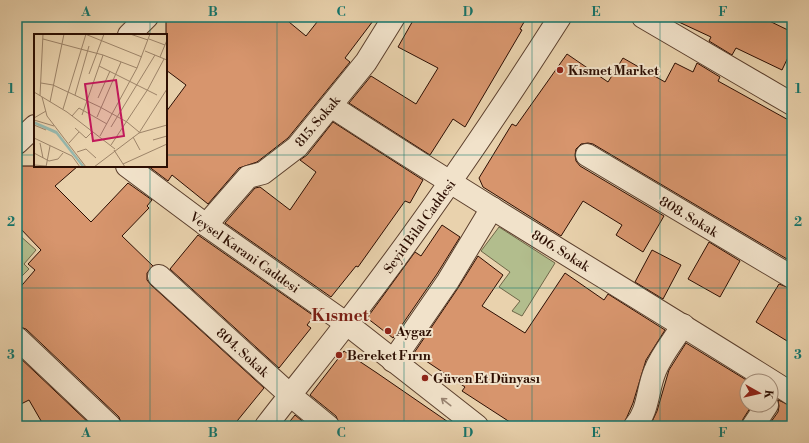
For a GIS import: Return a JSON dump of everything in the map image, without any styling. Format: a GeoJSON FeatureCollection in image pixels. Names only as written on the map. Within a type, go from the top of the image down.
{"type":"FeatureCollection","features":[{"type":"Feature","properties":{"kind":"street","name":"815. Sokak"},"geometry":{"type":"LineString","coordinates":[[206,225],[248,177],[263,173],[297,147],[366,62],[394,17]]}},
{"type":"Feature","properties":{"kind":"street","name":"Seyid Bilal Caddesi"},"geometry":{"type":"LineString","coordinates":[[266,426],[346,324],[450,183],[501,110],[560,17]]}},
{"type":"Feature","properties":{"kind":"street"},"geometry":{"type":"LineString","coordinates":[[643,17],[792,104]]}},
{"type":"Feature","properties":{"kind":"street","name":"806. Sokak"},"geometry":{"type":"LineString","coordinates":[[331,106],[450,183],[683,325],[781,393]]}},
{"type":"Feature","properties":{"kind":"street"},"geometry":{"type":"LineString","coordinates":[[17,143],[34,127]]}},
{"type":"Feature","properties":{"kind":"street","name":"808. Sokak"},"geometry":{"type":"LineString","coordinates":[[587,155],[792,277]]}},
{"type":"Feature","properties":{"kind":"street","name":"Veysel Karani Caddesi"},"geometry":{"type":"LineString","coordinates":[[128,167],[206,225],[346,324],[477,426]]}},
{"type":"Feature","properties":{"kind":"street"},"geometry":{"type":"LineString","coordinates":[[393,361],[448,280],[492,208]]}},
{"type":"Feature","properties":{"kind":"street","name":"804. Sokak"},"geometry":{"type":"LineString","coordinates":[[159,276],[290,395],[328,426]]}},
{"type":"Feature","properties":{"kind":"street"},"geometry":{"type":"LineString","coordinates":[[635,426],[646,408],[649,390],[655,370],[683,325]]}},
{"type":"Feature","properties":{"kind":"street"},"geometry":{"type":"LineString","coordinates":[[17,338],[110,426]]}},
{"type":"Feature","properties":{"kind":"street"},"geometry":{"type":"LineString","coordinates":[[753,426],[762,413]]}},
{"type":"Feature","properties":{"kind":"green space"},"geometry":{"type":"Polygon","coordinates":[[[499,227],[555,263],[522,316],[512,311],[520,301],[499,287],[510,272],[481,251],[499,227]]]}},
{"type":"Feature","properties":{"kind":"green space"},"geometry":{"type":"Polygon","coordinates":[[[18,234],[36,250],[24,264],[29,269],[17,281],[18,234]]]}},
{"type":"Feature","properties":{"kind":"building"},"geometry":{"type":"Polygon","coordinates":[[[166,17],[283,17],[306,36],[321,17],[376,17],[345,58],[350,62],[288,138],[257,162],[239,168],[208,204],[172,175],[168,181],[149,167],[167,167],[167,111],[186,85],[167,71],[166,17]]]}},
{"type":"Feature","properties":{"kind":"building"},"geometry":{"type":"Polygon","coordinates":[[[415,17],[527,17],[520,29],[522,30],[465,127],[453,119],[430,155],[349,103],[371,76],[416,104],[438,68],[398,47],[415,17]]]}},
{"type":"Feature","properties":{"kind":"building"},"geometry":{"type":"Polygon","coordinates":[[[668,17],[761,17],[792,32],[792,49],[782,70],[736,48],[732,55],[709,41],[711,37],[668,17]]]}},
{"type":"Feature","properties":{"kind":"building"},"geometry":{"type":"Polygon","coordinates":[[[567,54],[608,82],[623,58],[665,82],[675,63],[693,72],[697,63],[720,77],[718,81],[792,122],[792,262],[593,144],[581,144],[576,149],[576,161],[580,166],[664,216],[643,252],[616,235],[622,225],[583,201],[561,236],[483,187],[479,178],[512,124],[516,126],[567,54]]]}},
{"type":"Feature","properties":{"kind":"building"},"geometry":{"type":"Polygon","coordinates":[[[333,122],[423,180],[410,203],[405,201],[358,267],[356,266],[331,297],[225,223],[255,188],[260,187],[290,210],[316,172],[300,160],[307,155],[333,122]]]}},
{"type":"Feature","properties":{"kind":"building"},"geometry":{"type":"Polygon","coordinates":[[[17,166],[77,167],[55,186],[91,222],[128,183],[152,200],[147,206],[149,208],[122,236],[153,266],[147,273],[147,280],[264,388],[233,426],[122,426],[119,417],[26,329],[17,326],[17,291],[35,270],[28,264],[41,250],[17,225],[17,166]]]}},
{"type":"Feature","properties":{"kind":"building"},"geometry":{"type":"Polygon","coordinates":[[[442,225],[460,237],[437,274],[393,338],[367,318],[415,252],[421,256],[442,225]]]}},
{"type":"Feature","properties":{"kind":"building"},"geometry":{"type":"Polygon","coordinates":[[[198,235],[314,316],[307,325],[311,328],[279,368],[170,269],[198,235]]]}},
{"type":"Feature","properties":{"kind":"building"},"geometry":{"type":"Polygon","coordinates":[[[709,242],[740,261],[720,297],[688,279],[709,242]]]}},
{"type":"Feature","properties":{"kind":"building"},"geometry":{"type":"Polygon","coordinates":[[[652,250],[681,265],[663,299],[635,282],[652,250]]]}},
{"type":"Feature","properties":{"kind":"building"},"geometry":{"type":"Polygon","coordinates":[[[478,256],[503,275],[482,306],[525,333],[565,273],[604,300],[608,294],[665,330],[646,360],[633,403],[623,426],[516,426],[462,391],[465,387],[414,353],[478,256]]]}},
{"type":"Feature","properties":{"kind":"building"},"geometry":{"type":"Polygon","coordinates":[[[779,284],[792,289],[792,344],[756,322],[779,284]]]}},
{"type":"Feature","properties":{"kind":"building"},"geometry":{"type":"Polygon","coordinates":[[[686,343],[739,375],[739,413],[747,413],[741,426],[650,426],[657,411],[669,370],[686,343]]]}},
{"type":"Feature","properties":{"kind":"building"},"geometry":{"type":"Polygon","coordinates":[[[344,351],[454,426],[340,426],[336,416],[310,395],[344,351]]]}},
{"type":"Feature","properties":{"kind":"building"},"geometry":{"type":"Polygon","coordinates":[[[17,355],[92,426],[44,426],[29,400],[17,406],[17,355]]]}},
{"type":"Feature","properties":{"kind":"building"},"geometry":{"type":"Polygon","coordinates":[[[779,400],[792,406],[792,426],[768,426],[777,413],[779,413],[779,400]]]}},
{"type":"Feature","properties":{"kind":"building"},"geometry":{"type":"Polygon","coordinates":[[[295,415],[308,426],[286,426],[295,415]]]}},
{"type":"Feature","properties":{"kind":"place","name":"Kısmet Market"},"geometry":{"type":"Point","coordinates":[560,70]}},
{"type":"Feature","properties":{"kind":"place","name":"Aygaz"},"geometry":{"type":"Point","coordinates":[388,331]}},
{"type":"Feature","properties":{"kind":"place","name":"Bereket Fırın"},"geometry":{"type":"Point","coordinates":[339,355]}},
{"type":"Feature","properties":{"kind":"place","name":"Güven Et Dünyası"},"geometry":{"type":"Point","coordinates":[425,378]}},
{"type":"Feature","properties":{"kind":"district","name":"Kısmet"},"geometry":{"type":"Point","coordinates":[340,315]}}]}
